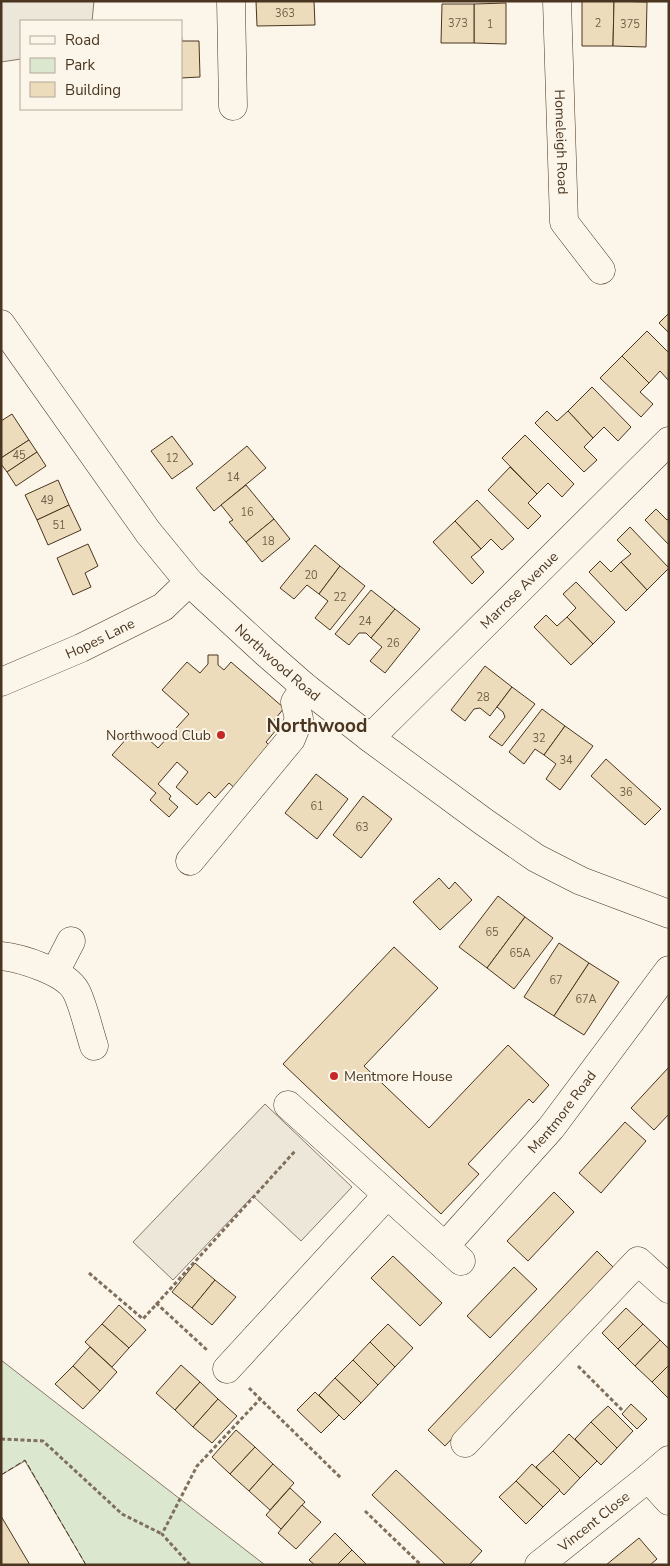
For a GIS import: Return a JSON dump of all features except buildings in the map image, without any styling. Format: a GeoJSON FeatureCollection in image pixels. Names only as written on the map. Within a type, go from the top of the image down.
{"type":"FeatureCollection","features":[{"type":"Feature","properties":{"kind":"street"},"geometry":{"type":"LineString","coordinates":[[231,1],[234,106]]}},
{"type":"Feature","properties":{"kind":"street","name":"Homeleigh Road"},"geometry":{"type":"LineString","coordinates":[[557,1],[564,222],[601,270]]}},
{"type":"Feature","properties":{"kind":"street","name":"Northwood Road"},"geometry":{"type":"LineString","coordinates":[[1,324],[148,532],[189,582],[305,687],[370,738],[536,858],[581,881],[669,914]]}},
{"type":"Feature","properties":{"kind":"street","name":"Marrose Avenue"},"geometry":{"type":"LineString","coordinates":[[370,738],[669,441]]}},
{"type":"Feature","properties":{"kind":"street","name":"Hopes Lane"},"geometry":{"type":"LineString","coordinates":[[1,682],[81,648],[163,607],[189,582]]}},
{"type":"Feature","properties":{"kind":"street"},"geometry":{"type":"LineString","coordinates":[[190,861],[291,739],[299,719],[295,702],[305,687]]}},
{"type":"Feature","properties":{"kind":"street"},"geometry":{"type":"LineString","coordinates":[[55,972],[71,940]]}},
{"type":"Feature","properties":{"kind":"street"},"geometry":{"type":"LineString","coordinates":[[1,956],[10,957],[55,972],[76,990],[94,1046]]}},
{"type":"Feature","properties":{"kind":"street","name":"Mentmore Road"},"geometry":{"type":"LineString","coordinates":[[288,1105],[453,1253],[551,1128],[669,970]]}},
{"type":"Feature","properties":{"kind":"street"},"geometry":{"type":"LineString","coordinates":[[227,1369],[387,1195]]}},
{"type":"Feature","properties":{"kind":"street"},"geometry":{"type":"LineString","coordinates":[[465,1443],[638,1261],[669,1289]]}},
{"type":"Feature","properties":{"kind":"street","name":"Vincent Close"},"geometry":{"type":"LineString","coordinates":[[539,1565],[669,1460]]}},
{"type":"Feature","properties":{"kind":"street"},"geometry":{"type":"LineString","coordinates":[[648,1478],[669,1501]]}},
{"type":"Feature","properties":{"kind":"path"},"geometry":{"type":"LineString","coordinates":[[89,1273],[143,1319],[315,1129]]}},
{"type":"Feature","properties":{"kind":"path"},"geometry":{"type":"LineString","coordinates":[[557,1346],[622,1410]]}},
{"type":"Feature","properties":{"kind":"path"},"geometry":{"type":"LineString","coordinates":[[162,1534],[197,1466],[261,1398]]}},
{"type":"Feature","properties":{"kind":"path"},"geometry":{"type":"LineString","coordinates":[[1,1439],[43,1441],[122,1514],[162,1534],[190,1565]]}},
{"type":"Feature","properties":{"kind":"path"},"geometry":{"type":"LineString","coordinates":[[365,1511],[421,1565]]}},
{"type":"Feature","properties":{"kind":"green space"},"geometry":{"type":"Polygon","coordinates":[[[1,1360],[265,1565],[86,1565],[25,1461],[1,1475],[1,1360]]]}},
{"type":"Feature","properties":{"kind":"shaded area"},"geometry":{"type":"Polygon","coordinates":[[[1,1],[94,1],[92,20],[20,20],[20,59],[1,62],[1,1]]]}},
{"type":"Feature","properties":{"kind":"shaded area"},"geometry":{"type":"Polygon","coordinates":[[[265,1104],[352,1187],[301,1241],[253,1196],[173,1280],[133,1242],[265,1104]]]}},
{"type":"Feature","properties":{"kind":"fence"},"geometry":{"type":"LineString","coordinates":[[1,1475],[25,1460],[86,1565]]}},
{"type":"Feature","properties":{"kind":"place","name":"Northwood Club"},"geometry":{"type":"Point","coordinates":[221,735]}},
{"type":"Feature","properties":{"kind":"place","name":"Mentmore House"},"geometry":{"type":"Point","coordinates":[334,1076]}},
{"type":"Feature","properties":{"kind":"district","name":"Northwood"},"geometry":{"type":"Point","coordinates":[317,726]}}]}
